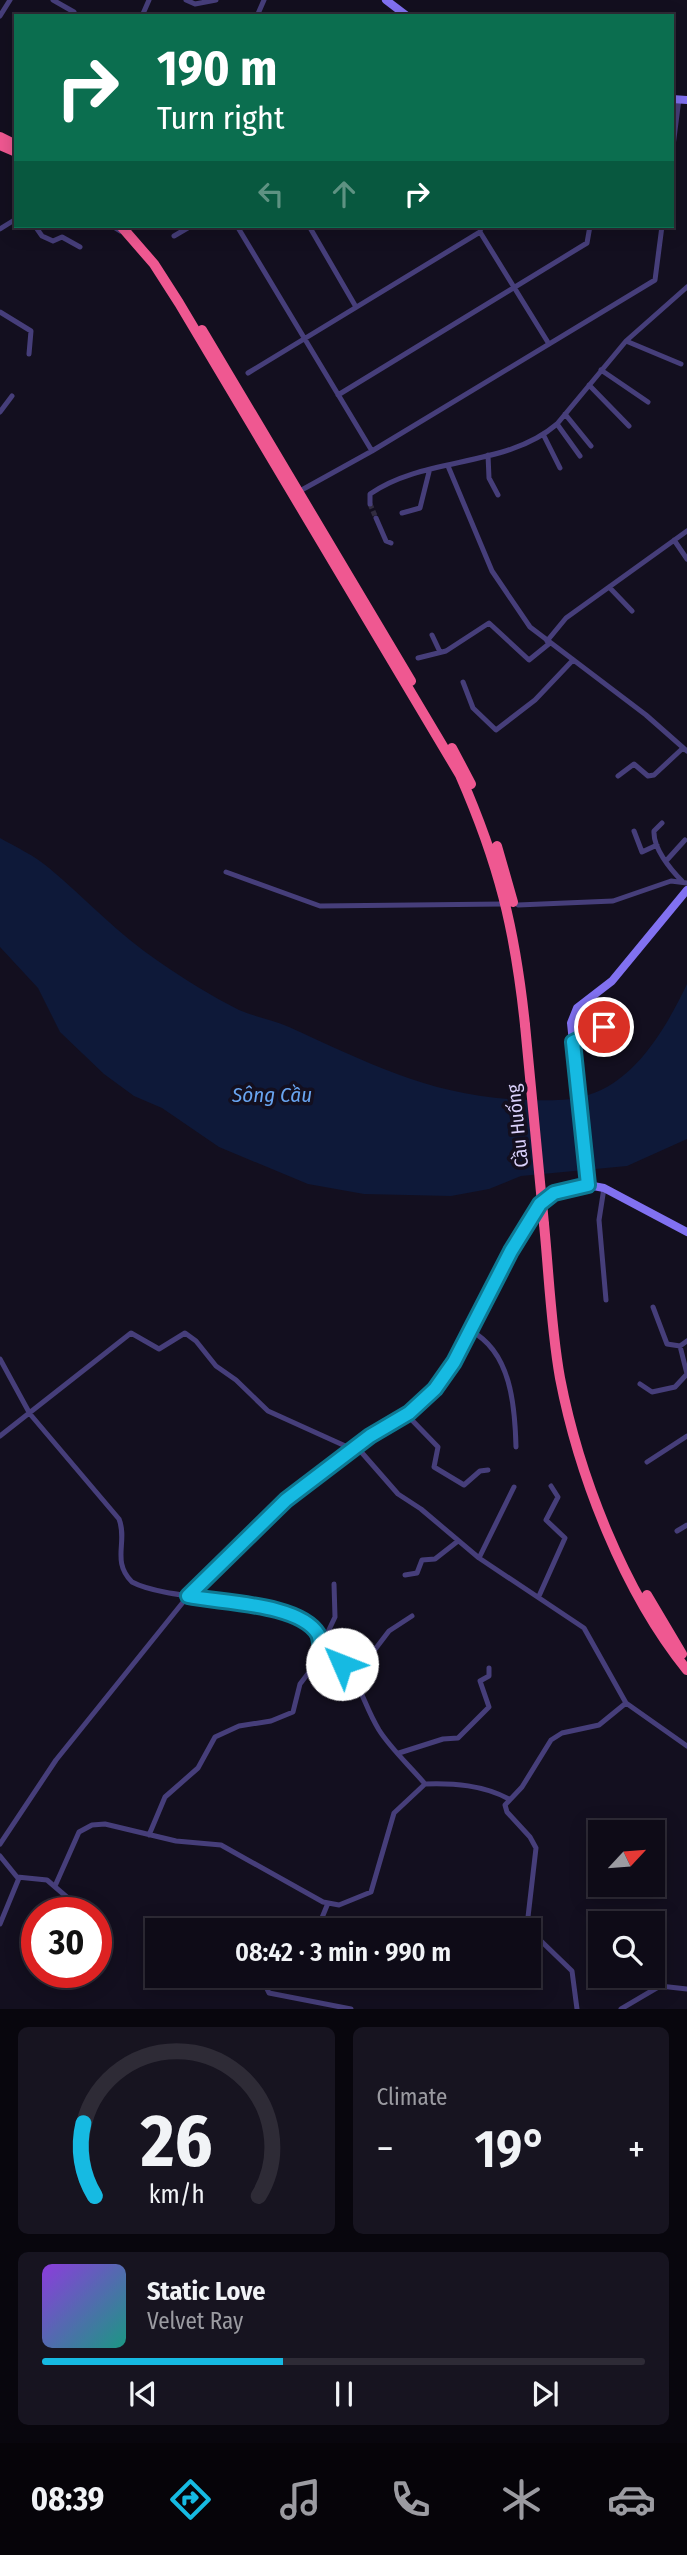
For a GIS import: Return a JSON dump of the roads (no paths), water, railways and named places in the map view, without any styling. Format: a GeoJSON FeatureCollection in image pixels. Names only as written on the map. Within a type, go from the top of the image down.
{"type":"FeatureCollection","features":[{"type":"Feature","properties":{"kind":"highway","name":"Cầu Huống"},"geometry":{"type":"LineString","coordinates":[[124,228],[168,285],[295,493],[460,775],[493,852],[507,905],[528,1024],[547,1223]]}},
{"type":"Feature","properties":{"kind":"highway"},"geometry":{"type":"LineString","coordinates":[[547,1223],[566,1375],[591,1471],[629,1560],[671,1639],[687,1660]]}},
{"type":"Feature","properties":{"kind":"highway"},"geometry":{"type":"LineString","coordinates":[[547,1223],[560,1376],[585,1474],[628,1573],[665,1643],[687,1670]]}},
{"type":"Feature","properties":{"kind":"street"},"geometry":{"type":"LineString","coordinates":[[0,16],[10,0]]}},
{"type":"Feature","properties":{"kind":"street"},"geometry":{"type":"LineString","coordinates":[[53,0],[74,12]]}},
{"type":"Feature","properties":{"kind":"street"},"geometry":{"type":"LineString","coordinates":[[187,0],[195,4],[216,0]]}},
{"type":"Feature","properties":{"kind":"street"},"geometry":{"type":"LineString","coordinates":[[386,0],[404,14]]}},
{"type":"Feature","properties":{"kind":"street"},"geometry":{"type":"LineString","coordinates":[[674,138],[679,99]]}},
{"type":"Feature","properties":{"kind":"street"},"geometry":{"type":"LineString","coordinates":[[36,228],[41,236],[53,241],[62,237],[80,247]]}},
{"type":"Feature","properties":{"kind":"street"},"geometry":{"type":"LineString","coordinates":[[174,236],[188,228]]}},
{"type":"Feature","properties":{"kind":"street"},"geometry":{"type":"LineString","coordinates":[[238,228],[372,451]]}},
{"type":"Feature","properties":{"kind":"street"},"geometry":{"type":"LineString","coordinates":[[310,228],[356,307]]}},
{"type":"Feature","properties":{"kind":"street"},"geometry":{"type":"LineString","coordinates":[[338,395],[587,243],[590,228]]}},
{"type":"Feature","properties":{"kind":"street"},"geometry":{"type":"LineString","coordinates":[[295,493],[372,451],[654,279],[662,228]]}},
{"type":"Feature","properties":{"kind":"street"},"geometry":{"type":"LineString","coordinates":[[248,373],[481,229],[549,344]]}},
{"type":"Feature","properties":{"kind":"street"},"geometry":{"type":"LineString","coordinates":[[370,503],[370,494],[384,485],[544,436],[626,341],[687,287]]}},
{"type":"Feature","properties":{"kind":"street"},"geometry":{"type":"LineString","coordinates":[[0,312],[31,331],[29,354]]}},
{"type":"Feature","properties":{"kind":"street"},"geometry":{"type":"LineString","coordinates":[[626,341],[681,364]]}},
{"type":"Feature","properties":{"kind":"street"},"geometry":{"type":"LineString","coordinates":[[601,370],[648,402]]}},
{"type":"Feature","properties":{"kind":"street"},"geometry":{"type":"LineString","coordinates":[[589,385],[629,426]]}},
{"type":"Feature","properties":{"kind":"street"},"geometry":{"type":"LineString","coordinates":[[0,412],[12,396]]}},
{"type":"Feature","properties":{"kind":"street"},"geometry":{"type":"LineString","coordinates":[[565,414],[591,446]]}},
{"type":"Feature","properties":{"kind":"street"},"geometry":{"type":"LineString","coordinates":[[557,424],[580,456]]}},
{"type":"Feature","properties":{"kind":"street"},"geometry":{"type":"LineString","coordinates":[[544,436],[560,468]]}},
{"type":"Feature","properties":{"kind":"street"},"geometry":{"type":"LineString","coordinates":[[488,455],[490,480],[498,495]]}},
{"type":"Feature","properties":{"kind":"street"},"geometry":{"type":"LineString","coordinates":[[448,466],[494,575],[530,627],[646,715],[685,750],[654,775],[648,776],[634,764],[618,776]]}},
{"type":"Feature","properties":{"kind":"street"},"geometry":{"type":"LineString","coordinates":[[402,513],[420,508],[429,472]]}},
{"type":"Feature","properties":{"kind":"street"},"geometry":{"type":"LineString","coordinates":[[376,518],[386,541],[391,543]]}},
{"type":"Feature","properties":{"kind":"street"},"geometry":{"type":"LineString","coordinates":[[418,658],[440,652],[489,623],[529,660],[549,642],[566,618],[687,531]]}},
{"type":"Feature","properties":{"kind":"street"},"geometry":{"type":"LineString","coordinates":[[674,540],[687,559]]}},
{"type":"Feature","properties":{"kind":"street"},"geometry":{"type":"LineString","coordinates":[[609,587],[632,611]]}},
{"type":"Feature","properties":{"kind":"street"},"geometry":{"type":"LineString","coordinates":[[432,635],[440,652]]}},
{"type":"Feature","properties":{"kind":"street"},"geometry":{"type":"LineString","coordinates":[[463,682],[473,708],[496,730],[535,701],[573,660]]}},
{"type":"Feature","properties":{"kind":"street"},"geometry":{"type":"LineString","coordinates":[[662,823],[653,832],[657,845],[666,861],[684,882]]}},
{"type":"Feature","properties":{"kind":"street"},"geometry":{"type":"LineString","coordinates":[[634,831],[642,852],[657,845]]}},
{"type":"Feature","properties":{"kind":"street"},"geometry":{"type":"LineString","coordinates":[[666,861],[685,841]]}},
{"type":"Feature","properties":{"kind":"street"},"geometry":{"type":"LineString","coordinates":[[226,872],[320,906],[503,904]]}},
{"type":"Feature","properties":{"kind":"street"},"geometry":{"type":"LineString","coordinates":[[518,905],[620,900],[671,881],[684,882]]}},
{"type":"Feature","properties":{"kind":"street"},"geometry":{"type":"LineString","coordinates":[[587,1182],[571,1023],[574,1013],[612,981],[687,890]]}},
{"type":"Feature","properties":{"kind":"street"},"geometry":{"type":"LineString","coordinates":[[573,1042],[610,1024]]}},
{"type":"Feature","properties":{"kind":"street"},"geometry":{"type":"LineString","coordinates":[[0,1844],[56,1760],[188,1596],[265,1518],[354,1448],[407,1415],[439,1384],[471,1331],[511,1251],[540,1204],[554,1193],[587,1182],[604,1188],[687,1232]]}},
{"type":"Feature","properties":{"kind":"street"},"geometry":{"type":"LineString","coordinates":[[604,1188],[598,1220],[606,1300]]}},
{"type":"Feature","properties":{"kind":"street"},"geometry":{"type":"LineString","coordinates":[[653,1307],[663,1339],[671,1346],[680,1346],[687,1340]]}},
{"type":"Feature","properties":{"kind":"street"},"geometry":{"type":"LineString","coordinates":[[471,1331],[488,1342],[512,1390],[516,1447]]}},
{"type":"Feature","properties":{"kind":"street"},"geometry":{"type":"LineString","coordinates":[[0,1436],[131,1333],[159,1349],[185,1333],[196,1341],[216,1366],[236,1380],[268,1411],[354,1448],[398,1494],[424,1511],[458,1541],[530,1594],[539,1596],[584,1628],[626,1703],[687,1746]]}},
{"type":"Feature","properties":{"kind":"street"},"geometry":{"type":"LineString","coordinates":[[640,1384],[652,1392],[678,1385],[687,1374],[680,1346]]}},
{"type":"Feature","properties":{"kind":"street"},"geometry":{"type":"LineString","coordinates":[[0,1359],[30,1414],[119,1518],[123,1533],[119,1558],[127,1577],[137,1585],[188,1596],[271,1608],[303,1622],[319,1635],[323,1654]]}},
{"type":"Feature","properties":{"kind":"street"},"geometry":{"type":"LineString","coordinates":[[407,1415],[438,1447],[434,1467],[464,1485],[480,1471],[488,1470]]}},
{"type":"Feature","properties":{"kind":"street"},"geometry":{"type":"LineString","coordinates":[[647,1462],[687,1436]]}},
{"type":"Feature","properties":{"kind":"street"},"geometry":{"type":"LineString","coordinates":[[539,1596],[565,1538],[546,1520],[558,1497],[551,1486]]}},
{"type":"Feature","properties":{"kind":"street"},"geometry":{"type":"LineString","coordinates":[[480,1558],[514,1487]]}},
{"type":"Feature","properties":{"kind":"street"},"geometry":{"type":"LineString","coordinates":[[677,1531],[687,1525]]}},
{"type":"Feature","properties":{"kind":"street"},"geometry":{"type":"LineString","coordinates":[[405,1575],[417,1573],[422,1560],[433,1560],[458,1541]]}},
{"type":"Feature","properties":{"kind":"street"},"geometry":{"type":"LineString","coordinates":[[319,1635],[327,1634],[335,1617],[334,1584]]}},
{"type":"Feature","properties":{"kind":"street"},"geometry":{"type":"LineString","coordinates":[[354,1677],[389,1631],[412,1616]]}},
{"type":"Feature","properties":{"kind":"street"},"geometry":{"type":"LineString","coordinates":[[323,1654],[342,1664],[354,1677],[379,1729],[425,1784]]}},
{"type":"Feature","properties":{"kind":"street"},"geometry":{"type":"LineString","coordinates":[[149,1835],[165,1797],[201,1765],[212,1741],[239,1726],[289,1715],[295,1709],[303,1679],[323,1654]]}},
{"type":"Feature","properties":{"kind":"street"},"geometry":{"type":"LineString","coordinates":[[399,1753],[443,1738],[461,1737],[489,1707],[480,1681],[489,1676],[489,1668]]}},
{"type":"Feature","properties":{"kind":"street"},"geometry":{"type":"LineString","coordinates":[[577,2009],[572,1971],[538,1938],[528,1917],[536,1848],[530,1837],[507,1812],[505,1805],[522,1787],[551,1740],[562,1732],[599,1725],[626,1703]]}},
{"type":"Feature","properties":{"kind":"street"},"geometry":{"type":"LineString","coordinates":[[55,1886],[66,1868],[72,1843],[85,1828],[116,1824],[149,1835],[221,1845],[328,1903],[352,1901],[371,1892],[394,1813],[425,1784],[454,1784],[490,1790],[509,1799]]}},
{"type":"Feature","properties":{"kind":"street"},"geometry":{"type":"LineString","coordinates":[[0,1856],[19,1878],[47,1880],[67,1897]]}},
{"type":"Feature","properties":{"kind":"street"},"geometry":{"type":"LineString","coordinates":[[0,1924],[19,1878]]}},
{"type":"Feature","properties":{"kind":"street"},"geometry":{"type":"LineString","coordinates":[[322,1918],[328,1903]]}},
{"type":"Feature","properties":{"kind":"street"},"geometry":{"type":"LineString","coordinates":[[621,2009],[660,1986],[687,1990]]}},
{"type":"Feature","properties":{"kind":"street"},"geometry":{"type":"LineString","coordinates":[[266,1988],[269,1993],[351,2009]]}},
{"type":"Feature","properties":{"kind":"water","name":"Sông Cầu"},"geometry":{"type":"Polygon","coordinates":[[[0,838],[44,864],[143,951],[218,999],[239,1010],[289,1027],[375,1066],[461,1093],[492,1098],[556,1100],[573,1099],[605,1088],[621,1078],[648,1050],[660,1034],[687,984],[687,1139],[627,1166],[521,1176],[489,1189],[451,1196],[364,1194],[308,1184],[219,1147],[162,1108],[134,1096],[104,1074],[60,1032],[38,988],[0,947],[0,838]]]}},
{"type":"Feature","properties":{"kind":"tunnel"},"geometry":{"type":"LineString","coordinates":[[370,504],[376,518]]}}]}
